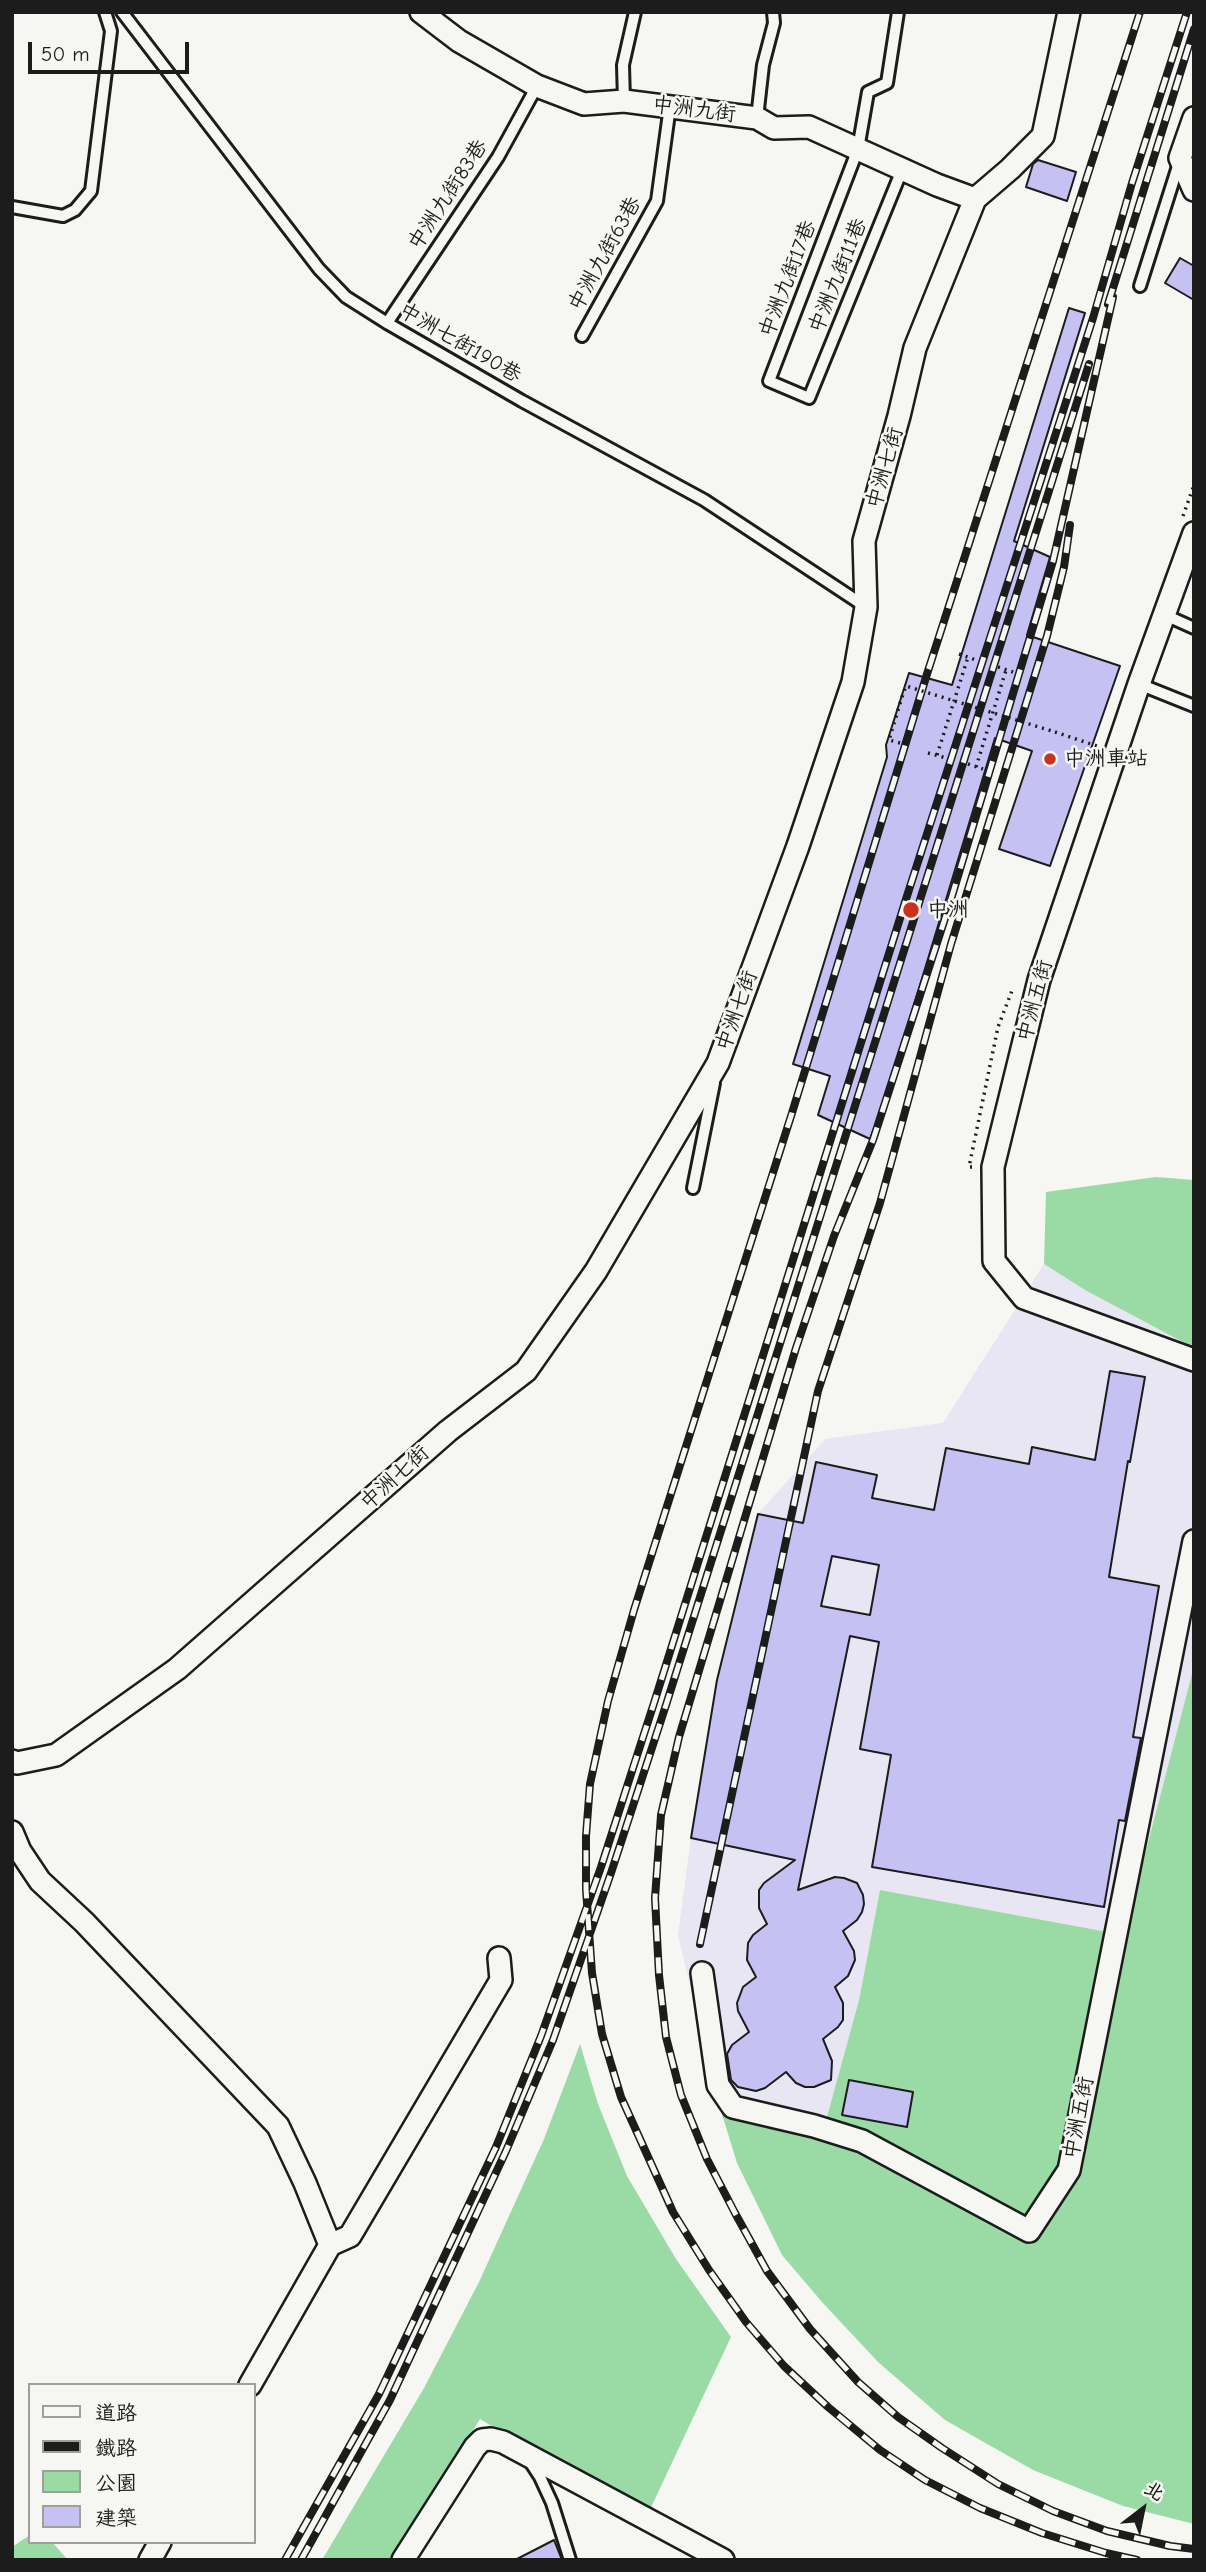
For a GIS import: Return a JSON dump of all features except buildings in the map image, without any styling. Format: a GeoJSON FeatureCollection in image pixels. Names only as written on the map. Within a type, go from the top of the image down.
{"type":"FeatureCollection","features":[{"type":"Feature","properties":{"kind":"street","name":"中洲九街"},"geometry":{"type":"LineString","coordinates":[[421,12],[459,41],[537,86],[584,104],[624,101],[757,118],[774,128],[808,127],[902,170],[975,199]]}},
{"type":"Feature","properties":{"kind":"street","name":"中洲七街"},"geometry":{"type":"LineString","coordinates":[[14,1766],[56,1755],[177,1669],[448,1431],[526,1371],[596,1271],[718,1063],[798,846],[853,682],[866,607],[864,541],[915,348],[975,199],[1010,169],[1042,136],[1069,12]]}},
{"type":"Feature","properties":{"kind":"street"},"geometry":{"type":"LineString","coordinates":[[1194,118],[1187,163],[1194,190]]}},
{"type":"Feature","properties":{"kind":"street","name":"中洲五街"},"geometry":{"type":"LineString","coordinates":[[1194,533],[1139,684],[1039,979],[993,1167],[994,1261],[1024,1298],[1194,1360]]}},
{"type":"Feature","properties":{"kind":"street","name":"中洲五街"},"geometry":{"type":"LineString","coordinates":[[702,1973],[718,2085],[733,2106],[862,2141],[1029,2231],[1069,2169],[1194,1541]]}},
{"type":"Feature","properties":{"kind":"street"},"geometry":{"type":"LineString","coordinates":[[12,1832],[20,1851],[40,1881],[84,1922],[278,2126],[330,2245]]}},
{"type":"Feature","properties":{"kind":"street"},"geometry":{"type":"LineString","coordinates":[[251,2383],[330,2245],[350,2236],[501,1980],[499,1958]]}},
{"type":"Feature","properties":{"kind":"street"},"geometry":{"type":"LineString","coordinates":[[403,2560],[475,2446],[482,2440],[491,2439],[723,2560]]}},
{"type":"Feature","properties":{"kind":"street"},"geometry":{"type":"LineString","coordinates":[[150,2560],[159,2544]]}},
{"type":"Feature","properties":{"kind":"lane"},"geometry":{"type":"LineString","coordinates":[[12,207],[63,216],[75,210],[91,191],[111,31],[104,12]]}},
{"type":"Feature","properties":{"kind":"lane","name":"中洲七街190巷"},"geometry":{"type":"LineString","coordinates":[[122,12],[331,283],[346,297],[522,401],[704,500],[866,607]]}},
{"type":"Feature","properties":{"kind":"lane"},"geometry":{"type":"LineString","coordinates":[[624,101],[623,65],[635,12]]}},
{"type":"Feature","properties":{"kind":"lane"},"geometry":{"type":"LineString","coordinates":[[757,118],[763,65],[774,23],[773,12]]}},
{"type":"Feature","properties":{"kind":"lane"},"geometry":{"type":"LineString","coordinates":[[858,149],[868,92],[887,82],[898,12]]}},
{"type":"Feature","properties":{"kind":"lane","name":"中洲九街83巷"},"geometry":{"type":"LineString","coordinates":[[387,323],[498,156],[537,86]]}},
{"type":"Feature","properties":{"kind":"lane","name":"中洲九街63巷"},"geometry":{"type":"LineString","coordinates":[[582,337],[657,201],[670,106]]}},
{"type":"Feature","properties":{"kind":"lane","name":"中洲九街17巷"},"geometry":{"type":"LineString","coordinates":[[809,398],[769,382],[858,149]]}},
{"type":"Feature","properties":{"kind":"lane"},"geometry":{"type":"LineString","coordinates":[[1140,286],[1187,163]]}},
{"type":"Feature","properties":{"kind":"lane","name":"中洲九街11巷"},"geometry":{"type":"LineString","coordinates":[[809,398],[902,170]]}},
{"type":"Feature","properties":{"kind":"lane"},"geometry":{"type":"LineString","coordinates":[[1165,615],[1194,628]]}},
{"type":"Feature","properties":{"kind":"lane"},"geometry":{"type":"LineString","coordinates":[[1139,684],[1194,706]]}},
{"type":"Feature","properties":{"kind":"lane"},"geometry":{"type":"LineString","coordinates":[[693,1188],[718,1063]]}},
{"type":"Feature","properties":{"kind":"lane"},"geometry":{"type":"LineString","coordinates":[[525,2455],[540,2477],[552,2503],[570,2560]]}},
{"type":"Feature","properties":{"kind":"path"},"geometry":{"type":"LineString","coordinates":[[958,654],[976,660]]}},
{"type":"Feature","properties":{"kind":"path"},"geometry":{"type":"LineString","coordinates":[[937,755],[968,657]]}},
{"type":"Feature","properties":{"kind":"path"},"geometry":{"type":"LineString","coordinates":[[998,667],[1013,672]]}},
{"type":"Feature","properties":{"kind":"path"},"geometry":{"type":"LineString","coordinates":[[976,767],[1006,670]]}},
{"type":"Feature","properties":{"kind":"path"},"geometry":{"type":"LineString","coordinates":[[900,743],[889,740],[906,686],[1088,743]]}},
{"type":"Feature","properties":{"kind":"path"},"geometry":{"type":"LineString","coordinates":[[928,753],[946,758]]}},
{"type":"Feature","properties":{"kind":"path"},"geometry":{"type":"LineString","coordinates":[[968,764],[984,769]]}},
{"type":"Feature","properties":{"kind":"shaded area"},"geometry":{"type":"Polygon","coordinates":[[[1044,1264],[1085,1290],[1194,1348],[1194,1666],[1124,1935],[880,1890],[859,2000],[827,2118],[716,2095],[678,1935],[717,1681],[758,1514],[825,1439],[943,1423],[1044,1264]]]}},
{"type":"Feature","properties":{"kind":"green space"},"geometry":{"type":"Polygon","coordinates":[[[1156,1177],[1194,1180],[1194,1348],[1085,1290],[1044,1264],[1046,1192],[1156,1177]]]}},
{"type":"Feature","properties":{"kind":"green space"},"geometry":{"type":"Polygon","coordinates":[[[1194,1666],[1194,2524],[1123,2506],[1033,2470],[945,2420],[878,2362],[782,2255],[737,2163],[716,2095],[827,2117],[859,2000],[880,1890],[1124,1935],[1194,1666]]]}},
{"type":"Feature","properties":{"kind":"green space"},"geometry":{"type":"Polygon","coordinates":[[[580,2044],[598,2104],[627,2176],[676,2259],[731,2337],[646,2518],[480,2419],[392,2560],[322,2560],[424,2388],[479,2282],[544,2139],[580,2044]]]}},
{"type":"Feature","properties":{"kind":"green space"},"geometry":{"type":"Polygon","coordinates":[[[28,2536],[28,2544],[54,2544],[68,2560],[12,2560],[12,2547],[28,2536]]]}},
{"type":"Feature","properties":{"kind":"railway"},"geometry":{"type":"LineString","coordinates":[[1137,2560],[1042,2533],[980,2508],[925,2480],[880,2450],[828,2407],[784,2366],[746,2322],[673,2212],[621,2097],[602,2034],[592,1973],[586,1889],[586,1836],[590,1784],[608,1701],[634,1610],[792,1113],[927,674],[1140,12]]}},
{"type":"Feature","properties":{"kind":"railway"},"geometry":{"type":"LineString","coordinates":[[285,2560],[379,2394],[496,2147],[541,2036],[601,1867],[907,896],[1093,318],[1132,183],[1187,12]]}},
{"type":"Feature","properties":{"kind":"railway"},"geometry":{"type":"LineString","coordinates":[[1108,304],[1194,29]]}},
{"type":"Feature","properties":{"kind":"railway"},"geometry":{"type":"LineString","coordinates":[[1113,297],[1053,561],[948,909],[873,1140],[834,1236],[796,1348],[679,1737],[661,1815],[655,1898],[666,2037],[681,2095],[707,2159],[735,2213],[767,2271],[810,2329],[858,2382],[898,2417],[998,2484],[1053,2511],[1107,2531],[1194,2549]]}},
{"type":"Feature","properties":{"kind":"railway"},"geometry":{"type":"LineString","coordinates":[[301,2560],[390,2400],[506,2151],[553,2040],[666,1705],[1089,364]]}},
{"type":"Feature","properties":{"kind":"railway"},"geometry":{"type":"LineString","coordinates":[[700,1944],[818,1391],[880,1203],[951,944],[1047,636],[1064,567],[1070,525]]}},
{"type":"Feature","properties":{"kind":"place","name":"中洲車站"},"geometry":{"type":"Point","coordinates":[1050,759]}},
{"type":"Feature","properties":{"kind":"place","name":"中洲"},"geometry":{"type":"Point","coordinates":[911,910]}}]}
